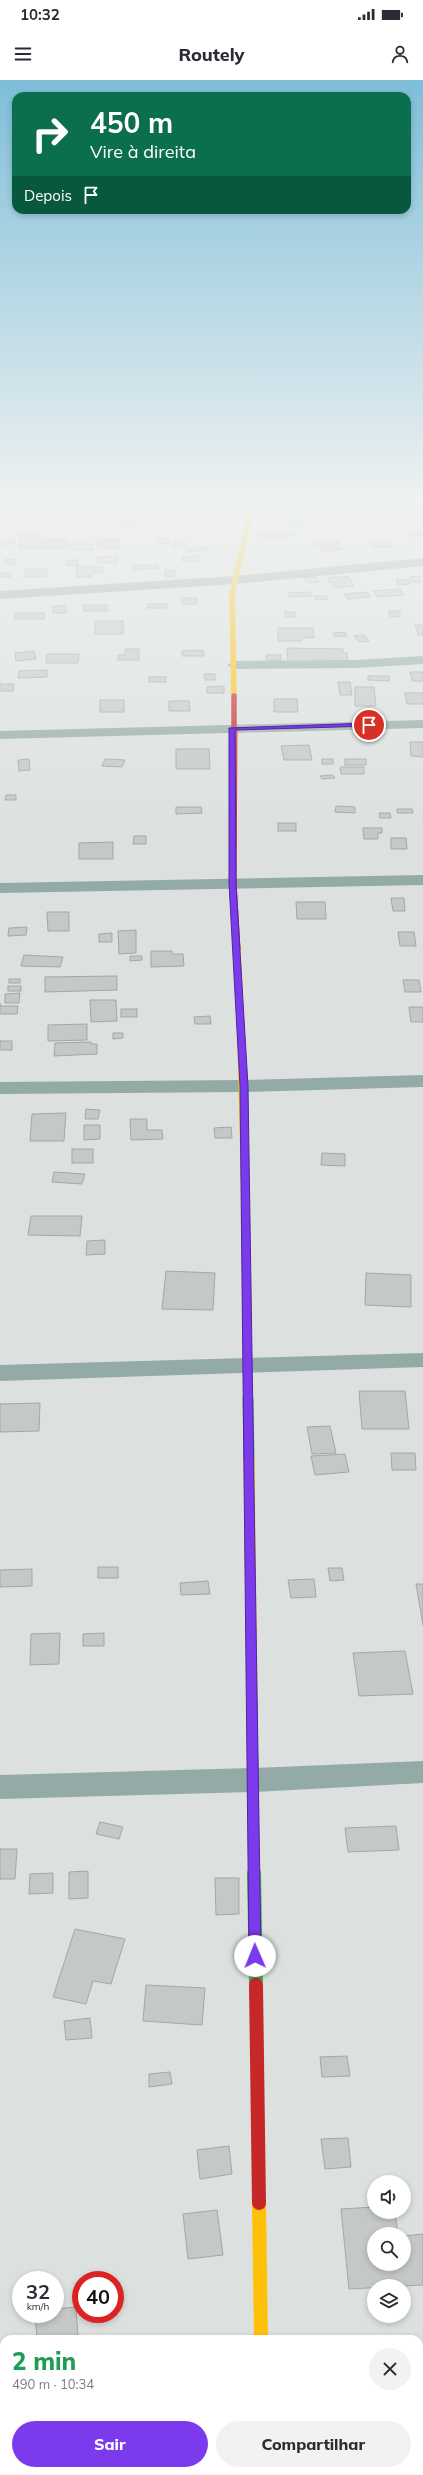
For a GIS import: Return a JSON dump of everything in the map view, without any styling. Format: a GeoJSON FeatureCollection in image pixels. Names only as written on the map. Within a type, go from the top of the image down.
{"type":"FeatureCollection","features":[{"type":"Feature","properties":{"kind":"street"},"geometry":{"type":"LineString","coordinates":[[232,611],[234,665],[232,728],[232,883],[244,1086],[246,1364],[261,2335]]}},
{"type":"Feature","properties":{"kind":"street"},"geometry":{"type":"LineString","coordinates":[[234,665],[356,664],[423,660]]}},
{"type":"Feature","properties":{"kind":"street"},"geometry":{"type":"LineString","coordinates":[[0,735],[423,724]]}},
{"type":"Feature","properties":{"kind":"street"},"geometry":{"type":"LineString","coordinates":[[0,888],[423,880]]}},
{"type":"Feature","properties":{"kind":"street"},"geometry":{"type":"LineString","coordinates":[[0,1088],[244,1086],[423,1081]]}},
{"type":"Feature","properties":{"kind":"street"},"geometry":{"type":"LineString","coordinates":[[0,1373],[246,1364],[423,1360]]}},
{"type":"Feature","properties":{"kind":"street"},"geometry":{"type":"LineString","coordinates":[[0,1787],[252,1780],[423,1772]]}},
{"type":"Feature","properties":{"kind":"building"},"geometry":{"type":"Polygon","coordinates":[[[53,611],[66,611],[66,613],[53,613],[53,611]]]}},
{"type":"Feature","properties":{"kind":"building"},"geometry":{"type":"Polygon","coordinates":[[[389,611],[400,611],[400,617],[389,616],[389,611]]]}},
{"type":"Feature","properties":{"kind":"building"},"geometry":{"type":"Polygon","coordinates":[[[285,612],[295,612],[295,617],[286,617],[285,612]]]}},
{"type":"Feature","properties":{"kind":"building"},"geometry":{"type":"Polygon","coordinates":[[[15,613],[44,613],[44,619],[14,619],[15,613]]]}},
{"type":"Feature","properties":{"kind":"building"},"geometry":{"type":"Polygon","coordinates":[[[95,621],[123,621],[123,634],[95,634],[95,621]]]}},
{"type":"Feature","properties":{"kind":"building"},"geometry":{"type":"Polygon","coordinates":[[[415,625],[423,625],[423,635],[418,635],[415,625]]]}},
{"type":"Feature","properties":{"kind":"building"},"geometry":{"type":"Polygon","coordinates":[[[278,628],[313,628],[314,638],[302,637],[302,641],[278,641],[278,628]]]}},
{"type":"Feature","properties":{"kind":"building"},"geometry":{"type":"Polygon","coordinates":[[[345,632],[347,636],[335,637],[333,633],[345,632]]]}},
{"type":"Feature","properties":{"kind":"building"},"geometry":{"type":"Polygon","coordinates":[[[364,635],[369,641],[359,642],[354,636],[364,635]]]}},
{"type":"Feature","properties":{"kind":"building"},"geometry":{"type":"Polygon","coordinates":[[[287,648],[343,649],[343,653],[347,653],[348,663],[288,662],[287,648]]]}},
{"type":"Feature","properties":{"kind":"building"},"geometry":{"type":"Polygon","coordinates":[[[125,649],[139,649],[139,660],[118,660],[118,655],[125,655],[125,649]]]}},
{"type":"Feature","properties":{"kind":"building"},"geometry":{"type":"Polygon","coordinates":[[[203,650],[204,656],[182,656],[182,651],[203,650]]]}},
{"type":"Feature","properties":{"kind":"building"},"geometry":{"type":"Polygon","coordinates":[[[34,651],[36,659],[16,661],[15,653],[34,651]]]}},
{"type":"Feature","properties":{"kind":"building"},"geometry":{"type":"Polygon","coordinates":[[[47,654],[79,654],[78,663],[46,663],[47,654]]]}},
{"type":"Feature","properties":{"kind":"building"},"geometry":{"type":"Polygon","coordinates":[[[266,655],[281,655],[281,660],[266,660],[266,655]]]}},
{"type":"Feature","properties":{"kind":"building"},"geometry":{"type":"Polygon","coordinates":[[[47,670],[47,677],[18,678],[19,671],[47,670]]]}},
{"type":"Feature","properties":{"kind":"building"},"geometry":{"type":"Polygon","coordinates":[[[410,672],[423,672],[423,681],[412,681],[410,672]]]}},
{"type":"Feature","properties":{"kind":"building"},"geometry":{"type":"Polygon","coordinates":[[[204,674],[215,674],[215,680],[205,680],[204,674]]]}},
{"type":"Feature","properties":{"kind":"building"},"geometry":{"type":"Polygon","coordinates":[[[368,676],[389,676],[389,681],[368,680],[368,676]]]}},
{"type":"Feature","properties":{"kind":"building"},"geometry":{"type":"Polygon","coordinates":[[[149,677],[166,677],[166,682],[149,682],[149,677]]]}},
{"type":"Feature","properties":{"kind":"building"},"geometry":{"type":"Polygon","coordinates":[[[338,682],[350,682],[352,695],[340,695],[338,682]]]}},
{"type":"Feature","properties":{"kind":"building"},"geometry":{"type":"Polygon","coordinates":[[[0,684],[14,684],[13,691],[0,691],[0,684]]]}},
{"type":"Feature","properties":{"kind":"building"},"geometry":{"type":"Polygon","coordinates":[[[224,686],[224,693],[207,693],[207,687],[224,686]]]}},
{"type":"Feature","properties":{"kind":"building"},"geometry":{"type":"Polygon","coordinates":[[[355,687],[374,687],[376,706],[355,706],[355,687]]]}},
{"type":"Feature","properties":{"kind":"building"},"geometry":{"type":"Polygon","coordinates":[[[405,693],[423,693],[423,704],[407,704],[405,693]]]}},
{"type":"Feature","properties":{"kind":"building"},"geometry":{"type":"Polygon","coordinates":[[[274,699],[297,699],[298,712],[274,712],[274,699]]]}},
{"type":"Feature","properties":{"kind":"building"},"geometry":{"type":"Polygon","coordinates":[[[100,700],[124,700],[124,712],[100,712],[100,700]]]}},
{"type":"Feature","properties":{"kind":"building"},"geometry":{"type":"Polygon","coordinates":[[[169,701],[189,701],[190,711],[169,711],[169,701]]]}},
{"type":"Feature","properties":{"kind":"building"},"geometry":{"type":"Polygon","coordinates":[[[410,742],[423,742],[423,757],[411,756],[410,742]]]}},
{"type":"Feature","properties":{"kind":"building"},"geometry":{"type":"Polygon","coordinates":[[[309,745],[312,760],[284,760],[281,746],[309,745]]]}},
{"type":"Feature","properties":{"kind":"building"},"geometry":{"type":"Polygon","coordinates":[[[176,749],[209,749],[210,769],[176,769],[176,749]]]}},
{"type":"Feature","properties":{"kind":"building"},"geometry":{"type":"Polygon","coordinates":[[[29,759],[30,770],[19,771],[18,760],[29,759]]]}},
{"type":"Feature","properties":{"kind":"building"},"geometry":{"type":"Polygon","coordinates":[[[105,759],[125,760],[122,767],[102,766],[105,759]]]}},
{"type":"Feature","properties":{"kind":"building"},"geometry":{"type":"Polygon","coordinates":[[[322,759],[333,759],[333,764],[322,764],[322,759]]]}},
{"type":"Feature","properties":{"kind":"building"},"geometry":{"type":"Polygon","coordinates":[[[345,759],[366,759],[366,765],[345,765],[345,759]]]}},
{"type":"Feature","properties":{"kind":"building"},"geometry":{"type":"Polygon","coordinates":[[[340,767],[364,767],[364,774],[341,774],[340,767]]]}},
{"type":"Feature","properties":{"kind":"building"},"geometry":{"type":"Polygon","coordinates":[[[333,775],[335,778],[322,779],[320,776],[333,775]]]}},
{"type":"Feature","properties":{"kind":"building"},"geometry":{"type":"Polygon","coordinates":[[[6,795],[16,795],[16,800],[5,800],[6,795]]]}},
{"type":"Feature","properties":{"kind":"building"},"geometry":{"type":"Polygon","coordinates":[[[336,806],[355,807],[355,813],[335,812],[336,806]]]}},
{"type":"Feature","properties":{"kind":"building"},"geometry":{"type":"Polygon","coordinates":[[[176,807],[201,807],[202,813],[176,814],[176,807]]]}},
{"type":"Feature","properties":{"kind":"building"},"geometry":{"type":"Polygon","coordinates":[[[397,809],[412,809],[413,813],[397,813],[397,809]]]}},
{"type":"Feature","properties":{"kind":"building"},"geometry":{"type":"Polygon","coordinates":[[[379,813],[390,813],[391,818],[380,818],[379,813]]]}},
{"type":"Feature","properties":{"kind":"building"},"geometry":{"type":"Polygon","coordinates":[[[278,823],[296,823],[296,831],[278,831],[278,823]]]}},
{"type":"Feature","properties":{"kind":"building"},"geometry":{"type":"Polygon","coordinates":[[[363,828],[382,828],[382,833],[378,833],[378,839],[364,839],[363,828]]]}},
{"type":"Feature","properties":{"kind":"building"},"geometry":{"type":"Polygon","coordinates":[[[134,836],[146,836],[146,844],[133,844],[134,836]]]}},
{"type":"Feature","properties":{"kind":"building"},"geometry":{"type":"Polygon","coordinates":[[[391,838],[406,838],[407,849],[391,849],[391,838]]]}},
{"type":"Feature","properties":{"kind":"building"},"geometry":{"type":"Polygon","coordinates":[[[113,842],[113,859],[79,859],[79,843],[113,842]]]}},
{"type":"Feature","properties":{"kind":"building"},"geometry":{"type":"Polygon","coordinates":[[[391,898],[404,898],[405,911],[393,911],[391,898]]]}},
{"type":"Feature","properties":{"kind":"building"},"geometry":{"type":"Polygon","coordinates":[[[296,902],[325,902],[326,919],[297,919],[296,902]]]}},
{"type":"Feature","properties":{"kind":"building"},"geometry":{"type":"Polygon","coordinates":[[[47,912],[69,912],[69,931],[48,931],[47,912]]]}},
{"type":"Feature","properties":{"kind":"building"},"geometry":{"type":"Polygon","coordinates":[[[27,927],[26,935],[8,936],[9,928],[27,927]]]}},
{"type":"Feature","properties":{"kind":"building"},"geometry":{"type":"Polygon","coordinates":[[[136,930],[136,953],[119,954],[118,931],[136,930]]]}},
{"type":"Feature","properties":{"kind":"building"},"geometry":{"type":"Polygon","coordinates":[[[398,932],[414,932],[416,946],[400,946],[398,932]]]}},
{"type":"Feature","properties":{"kind":"building"},"geometry":{"type":"Polygon","coordinates":[[[112,933],[112,942],[99,942],[99,934],[112,933]]]}},
{"type":"Feature","properties":{"kind":"building"},"geometry":{"type":"Polygon","coordinates":[[[151,951],[172,951],[172,954],[183,954],[184,966],[151,967],[151,951]]]}},
{"type":"Feature","properties":{"kind":"building"},"geometry":{"type":"Polygon","coordinates":[[[24,955],[63,957],[60,967],[21,966],[24,955]]]}},
{"type":"Feature","properties":{"kind":"building"},"geometry":{"type":"Polygon","coordinates":[[[130,956],[142,956],[142,960],[130,961],[130,956]]]}},
{"type":"Feature","properties":{"kind":"building"},"geometry":{"type":"Polygon","coordinates":[[[117,976],[117,990],[45,992],[45,977],[117,976]]]}},
{"type":"Feature","properties":{"kind":"building"},"geometry":{"type":"Polygon","coordinates":[[[9,979],[20,979],[20,983],[9,983],[9,979]]]}},
{"type":"Feature","properties":{"kind":"building"},"geometry":{"type":"Polygon","coordinates":[[[403,980],[419,980],[421,992],[405,992],[403,980]]]}},
{"type":"Feature","properties":{"kind":"building"},"geometry":{"type":"Polygon","coordinates":[[[8,986],[21,986],[21,991],[8,991],[8,986]]]}},
{"type":"Feature","properties":{"kind":"building"},"geometry":{"type":"Polygon","coordinates":[[[20,993],[19,1003],[5,1003],[5,994],[20,993]]]}},
{"type":"Feature","properties":{"kind":"building"},"geometry":{"type":"Polygon","coordinates":[[[90,1000],[116,1000],[117,1021],[91,1022],[90,1000]]]}},
{"type":"Feature","properties":{"kind":"building"},"geometry":{"type":"Polygon","coordinates":[[[0,1006],[18,1006],[17,1014],[0,1014],[0,1006]]]}},
{"type":"Feature","properties":{"kind":"building"},"geometry":{"type":"Polygon","coordinates":[[[409,1007],[423,1007],[423,1022],[411,1022],[409,1007]]]}},
{"type":"Feature","properties":{"kind":"building"},"geometry":{"type":"Polygon","coordinates":[[[121,1009],[137,1009],[137,1017],[121,1017],[121,1009]]]}},
{"type":"Feature","properties":{"kind":"building"},"geometry":{"type":"Polygon","coordinates":[[[210,1016],[211,1024],[195,1024],[194,1017],[210,1016]]]}},
{"type":"Feature","properties":{"kind":"building"},"geometry":{"type":"Polygon","coordinates":[[[87,1024],[87,1040],[48,1041],[48,1025],[87,1024]]]}},
{"type":"Feature","properties":{"kind":"building"},"geometry":{"type":"Polygon","coordinates":[[[113,1033],[123,1033],[123,1038],[113,1039],[113,1033]]]}},
{"type":"Feature","properties":{"kind":"building"},"geometry":{"type":"Polygon","coordinates":[[[0,1041],[12,1041],[12,1050],[0,1050],[0,1041]]]}},
{"type":"Feature","properties":{"kind":"building"},"geometry":{"type":"Polygon","coordinates":[[[91,1042],[91,1044],[97,1044],[97,1054],[54,1056],[55,1043],[91,1042]]]}},
{"type":"Feature","properties":{"kind":"building"},"geometry":{"type":"Polygon","coordinates":[[[86,1109],[100,1110],[98,1119],[85,1119],[86,1109]]]}},
{"type":"Feature","properties":{"kind":"building"},"geometry":{"type":"Polygon","coordinates":[[[66,1113],[64,1141],[30,1141],[32,1114],[66,1113]]]}},
{"type":"Feature","properties":{"kind":"building"},"geometry":{"type":"Polygon","coordinates":[[[130,1119],[147,1119],[147,1130],[162,1130],[163,1139],[131,1140],[130,1119]]]}},
{"type":"Feature","properties":{"kind":"building"},"geometry":{"type":"Polygon","coordinates":[[[84,1125],[100,1125],[100,1139],[84,1140],[84,1125]]]}},
{"type":"Feature","properties":{"kind":"building"},"geometry":{"type":"Polygon","coordinates":[[[231,1127],[232,1138],[215,1138],[214,1128],[231,1127]]]}},
{"type":"Feature","properties":{"kind":"building"},"geometry":{"type":"Polygon","coordinates":[[[72,1149],[93,1149],[93,1163],[72,1163],[72,1149]]]}},
{"type":"Feature","properties":{"kind":"building"},"geometry":{"type":"Polygon","coordinates":[[[322,1153],[345,1154],[345,1166],[321,1165],[322,1153]]]}},
{"type":"Feature","properties":{"kind":"building"},"geometry":{"type":"Polygon","coordinates":[[[54,1172],[85,1174],[82,1184],[52,1182],[54,1172]]]}},
{"type":"Feature","properties":{"kind":"building"},"geometry":{"type":"Polygon","coordinates":[[[31,1216],[82,1216],[80,1236],[28,1235],[31,1216]]]}},
{"type":"Feature","properties":{"kind":"building"},"geometry":{"type":"Polygon","coordinates":[[[105,1240],[105,1254],[86,1255],[87,1241],[105,1240]]]}},
{"type":"Feature","properties":{"kind":"building"},"geometry":{"type":"Polygon","coordinates":[[[166,1271],[215,1273],[213,1310],[162,1309],[166,1271]]]}},
{"type":"Feature","properties":{"kind":"building"},"geometry":{"type":"Polygon","coordinates":[[[366,1273],[411,1275],[411,1307],[365,1305],[366,1273]]]}},
{"type":"Feature","properties":{"kind":"building"},"geometry":{"type":"Polygon","coordinates":[[[359,1391],[405,1391],[409,1429],[362,1429],[359,1391]]]}},
{"type":"Feature","properties":{"kind":"building"},"geometry":{"type":"Polygon","coordinates":[[[40,1403],[39,1431],[0,1432],[0,1404],[40,1403]]]}},
{"type":"Feature","properties":{"kind":"building"},"geometry":{"type":"Polygon","coordinates":[[[330,1426],[336,1453],[312,1454],[307,1427],[330,1426]]]}},
{"type":"Feature","properties":{"kind":"building"},"geometry":{"type":"Polygon","coordinates":[[[391,1453],[415,1453],[416,1470],[392,1470],[391,1453]]]}},
{"type":"Feature","properties":{"kind":"building"},"geometry":{"type":"Polygon","coordinates":[[[345,1454],[349,1472],[315,1475],[311,1456],[345,1454]]]}},
{"type":"Feature","properties":{"kind":"building"},"geometry":{"type":"Polygon","coordinates":[[[98,1567],[118,1567],[118,1578],[98,1578],[98,1567]]]}},
{"type":"Feature","properties":{"kind":"building"},"geometry":{"type":"Polygon","coordinates":[[[328,1568],[342,1568],[344,1580],[330,1581],[328,1568]]]}},
{"type":"Feature","properties":{"kind":"building"},"geometry":{"type":"Polygon","coordinates":[[[32,1569],[32,1586],[0,1587],[0,1570],[32,1569]]]}},
{"type":"Feature","properties":{"kind":"building"},"geometry":{"type":"Polygon","coordinates":[[[314,1579],[316,1597],[291,1598],[288,1580],[314,1579]]]}},
{"type":"Feature","properties":{"kind":"building"},"geometry":{"type":"Polygon","coordinates":[[[208,1581],[210,1594],[181,1595],[180,1583],[208,1581]]]}},
{"type":"Feature","properties":{"kind":"building"},"geometry":{"type":"Polygon","coordinates":[[[416,1584],[423,1584],[423,1625],[416,1584]]]}},
{"type":"Feature","properties":{"kind":"building"},"geometry":{"type":"Polygon","coordinates":[[[60,1633],[59,1664],[30,1665],[31,1634],[60,1633]]]}},
{"type":"Feature","properties":{"kind":"building"},"geometry":{"type":"Polygon","coordinates":[[[104,1633],[104,1646],[83,1646],[83,1634],[104,1633]]]}},
{"type":"Feature","properties":{"kind":"building"},"geometry":{"type":"Polygon","coordinates":[[[405,1651],[413,1694],[359,1696],[353,1653],[405,1651]]]}},
{"type":"Feature","properties":{"kind":"building"},"geometry":{"type":"Polygon","coordinates":[[[100,1822],[123,1827],[119,1839],[96,1834],[100,1822]]]}},
{"type":"Feature","properties":{"kind":"building"},"geometry":{"type":"Polygon","coordinates":[[[396,1826],[399,1850],[348,1852],[345,1828],[396,1826]]]}},
{"type":"Feature","properties":{"kind":"building"},"geometry":{"type":"Polygon","coordinates":[[[0,1849],[17,1849],[15,1879],[0,1879],[0,1849]]]}},
{"type":"Feature","properties":{"kind":"building"},"geometry":{"type":"Polygon","coordinates":[[[88,1871],[88,1898],[69,1899],[69,1872],[88,1871]]]}},
{"type":"Feature","properties":{"kind":"building"},"geometry":{"type":"Polygon","coordinates":[[[53,1873],[53,1893],[29,1894],[30,1874],[53,1873]]]}},
{"type":"Feature","properties":{"kind":"building"},"geometry":{"type":"Polygon","coordinates":[[[215,1878],[239,1878],[239,1914],[216,1915],[215,1878]]]}},
{"type":"Feature","properties":{"kind":"building"},"geometry":{"type":"Polygon","coordinates":[[[75,1929],[125,1939],[111,1984],[93,1981],[86,2004],[53,1997],[75,1929]]]}},
{"type":"Feature","properties":{"kind":"building"},"geometry":{"type":"Polygon","coordinates":[[[146,1985],[205,1988],[202,2025],[143,2021],[146,1985]]]}},
{"type":"Feature","properties":{"kind":"building"},"geometry":{"type":"Polygon","coordinates":[[[90,2018],[92,2038],[66,2040],[64,2021],[90,2018]]]}},
{"type":"Feature","properties":{"kind":"building"},"geometry":{"type":"Polygon","coordinates":[[[347,2056],[350,2076],[322,2077],[320,2057],[347,2056]]]}},
{"type":"Feature","properties":{"kind":"building"},"geometry":{"type":"Polygon","coordinates":[[[170,2072],[172,2084],[149,2087],[149,2074],[170,2072]]]}},
{"type":"Feature","properties":{"kind":"building"},"geometry":{"type":"Polygon","coordinates":[[[348,2138],[351,2167],[325,2169],[321,2139],[348,2138]]]}},
{"type":"Feature","properties":{"kind":"building"},"geometry":{"type":"Polygon","coordinates":[[[229,2146],[232,2174],[200,2179],[197,2150],[229,2146]]]}},
{"type":"Feature","properties":{"kind":"building"},"geometry":{"type":"Polygon","coordinates":[[[367,2207],[367,2219],[396,2219],[397,2227],[367,2227],[367,2271],[411,2271],[411,2235],[423,2234],[423,2285],[411,2286],[411,2279],[367,2279],[367,2288],[349,2289],[341,2209],[367,2207]]]}},
{"type":"Feature","properties":{"kind":"building"},"geometry":{"type":"Polygon","coordinates":[[[217,2210],[223,2255],[188,2259],[183,2214],[217,2210]]]}},
{"type":"Feature","properties":{"kind":"building"},"geometry":{"type":"Polygon","coordinates":[[[72,2307],[72,2323],[77,2323],[78,2335],[37,2335],[36,2323],[64,2323],[64,2308],[72,2307]]]}},
{"type":"Feature","properties":{"kind":"traffic: fast"},"geometry":{"type":"LineString","coordinates":[[245,1189],[249,1460]]}},
{"type":"Feature","properties":{"kind":"traffic: fast"},"geometry":{"type":"LineString","coordinates":[[252,1701],[256,1985]]}},
{"type":"Feature","properties":{"kind":"traffic: slow"},"geometry":{"type":"LineString","coordinates":[[232,611],[234,696]]}},
{"type":"Feature","properties":{"kind":"traffic: slow"},"geometry":{"type":"LineString","coordinates":[[237,948],[244,1086],[245,1189]]}},
{"type":"Feature","properties":{"kind":"traffic: slow"},"geometry":{"type":"LineString","coordinates":[[249,1460],[252,1701]]}},
{"type":"Feature","properties":{"kind":"traffic: slow"},"geometry":{"type":"LineString","coordinates":[[259,2203],[261,2335]]}},
{"type":"Feature","properties":{"kind":"traffic: jam"},"geometry":{"type":"LineString","coordinates":[[234,696],[233,883],[237,948]]}},
{"type":"Feature","properties":{"kind":"traffic: jam"},"geometry":{"type":"LineString","coordinates":[[256,1985],[259,2203]]}},
{"type":"Feature","properties":{"kind":"route"},"geometry":{"type":"LineString","coordinates":[[255,1956],[244,1086],[232,883],[232,728],[369,725]]}}]}
